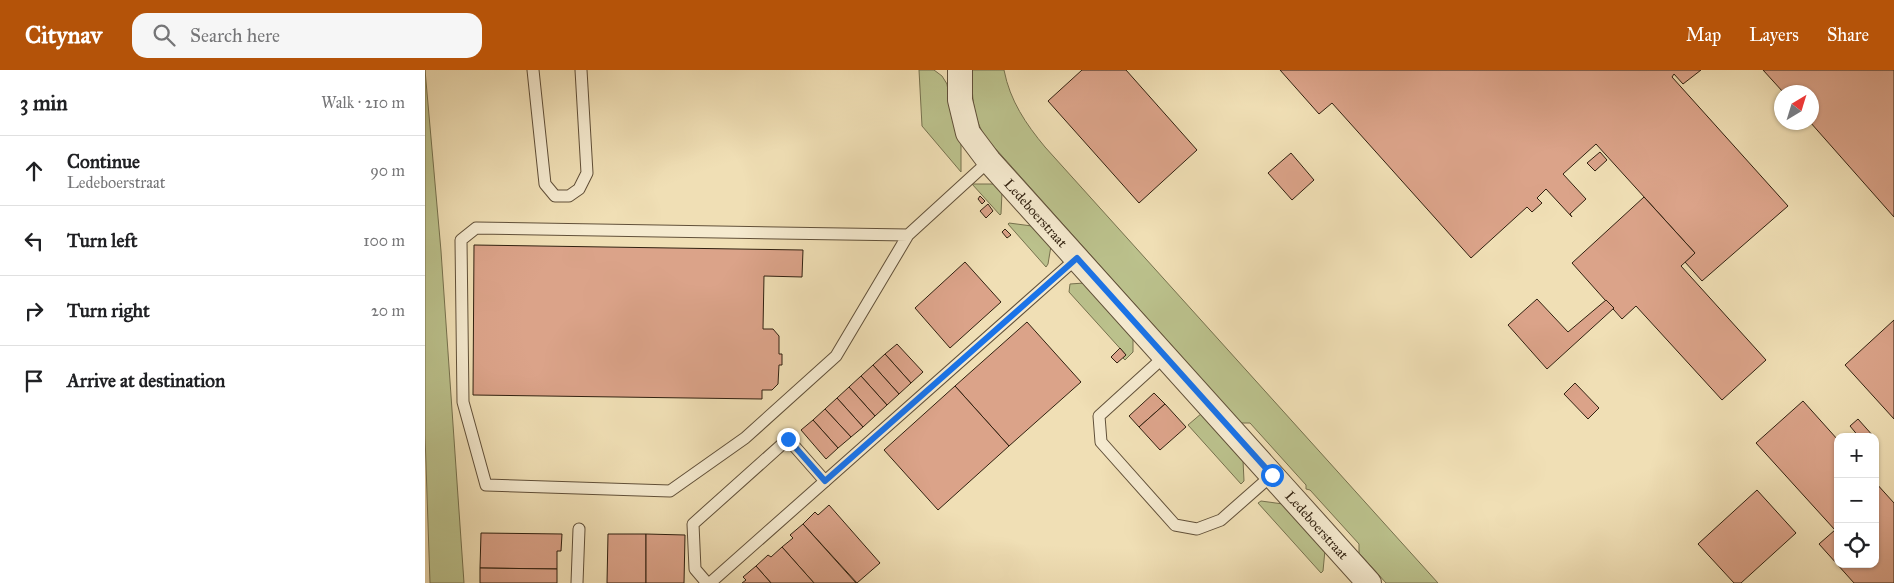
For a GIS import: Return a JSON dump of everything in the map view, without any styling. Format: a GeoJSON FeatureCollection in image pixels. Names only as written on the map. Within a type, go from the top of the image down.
{"type":"FeatureCollection","features":[{"type":"Feature","properties":{"kind":"street","name":"Ledeboerstraat"},"geometry":{"type":"LineString","coordinates":[[960,70],[960,100],[968,133],[989,161],[1369,583]]}},
{"type":"Feature","properties":{"kind":"lane"},"geometry":{"type":"LineString","coordinates":[[533,70],[545,184],[555,196],[569,196],[579,189],[587,173],[581,70]]}},
{"type":"Feature","properties":{"kind":"lane"},"geometry":{"type":"LineString","coordinates":[[907,235],[476,228],[461,240],[463,402],[486,485],[670,490],[745,438],[837,356],[907,235],[989,161]]}},
{"type":"Feature","properties":{"kind":"lane"},"geometry":{"type":"LineString","coordinates":[[825,481],[788,439],[693,524],[695,569],[708,583],[825,481],[1077,258]]}},
{"type":"Feature","properties":{"kind":"lane"},"geometry":{"type":"LineString","coordinates":[[1165,356],[1099,416],[1101,442],[1175,525],[1197,529],[1221,520],[1272,475]]}},
{"type":"Feature","properties":{"kind":"lane"},"geometry":{"type":"LineString","coordinates":[[577,583],[579,529]]}},
{"type":"Feature","properties":{"kind":"green space"},"geometry":{"type":"Polygon","coordinates":[[[425,70],[441,251],[464,583],[430,583],[425,435],[425,70]]]}},
{"type":"Feature","properties":{"kind":"green space"},"geometry":{"type":"Polygon","coordinates":[[[919,70],[934,70],[942,76],[947,84],[952,118],[961,144],[961,172],[922,126],[919,70]]]}},
{"type":"Feature","properties":{"kind":"green space"},"geometry":{"type":"Polygon","coordinates":[[[972,70],[1004,70],[1010,92],[1020,112],[1031,130],[1045,147],[1438,583],[1386,583],[1359,553],[1359,544],[1310,490],[1306,489],[1306,485],[1250,423],[1241,423],[986,138],[975,114],[972,70]]]}},
{"type":"Feature","properties":{"kind":"green space"},"geometry":{"type":"Polygon","coordinates":[[[972,184],[994,184],[1002,192],[1000,215],[972,184]]]}},
{"type":"Feature","properties":{"kind":"green space"},"geometry":{"type":"Polygon","coordinates":[[[1008,224],[1032,226],[1051,246],[1046,267],[1008,224]]]}},
{"type":"Feature","properties":{"kind":"green space"},"geometry":{"type":"Polygon","coordinates":[[[1084,283],[1133,337],[1133,352],[1125,360],[1123,358],[1126,355],[1069,292],[1070,284],[1084,283]]]}},
{"type":"Feature","properties":{"kind":"green space"},"geometry":{"type":"Polygon","coordinates":[[[1202,413],[1243,460],[1244,481],[1241,484],[1188,425],[1202,413]]]}},
{"type":"Feature","properties":{"kind":"green space"},"geometry":{"type":"Polygon","coordinates":[[[1261,501],[1283,504],[1325,550],[1323,571],[1321,573],[1258,503],[1261,501]]]}},
{"type":"Feature","properties":{"kind":"building"},"geometry":{"type":"Polygon","coordinates":[[[1082,70],[1126,70],[1197,150],[1139,203],[1048,101],[1082,70]]]}},
{"type":"Feature","properties":{"kind":"building"},"geometry":{"type":"Polygon","coordinates":[[[1280,70],[1701,70],[1683,84],[1674,74],[1672,77],[1788,206],[1702,281],[1685,262],[1695,253],[1596,144],[1563,174],[1586,199],[1570,214],[1572,217],[1546,189],[1537,198],[1542,203],[1532,212],[1527,207],[1471,258],[1332,103],[1319,114],[1280,70]]]}},
{"type":"Feature","properties":{"kind":"building"},"geometry":{"type":"Polygon","coordinates":[[[1763,70],[1894,70],[1894,217],[1817,130],[1819,130],[1819,85],[1777,85],[1763,70]]]}},
{"type":"Feature","properties":{"kind":"building"},"geometry":{"type":"Polygon","coordinates":[[[1600,152],[1607,160],[1595,171],[1587,163],[1600,152]]]}},
{"type":"Feature","properties":{"kind":"building"},"geometry":{"type":"Polygon","coordinates":[[[1291,153],[1314,180],[1292,200],[1268,173],[1291,153]]]}},
{"type":"Feature","properties":{"kind":"building"},"geometry":{"type":"Polygon","coordinates":[[[980,196],[985,201],[982,204],[978,199],[980,196]]]}},
{"type":"Feature","properties":{"kind":"building"},"geometry":{"type":"Polygon","coordinates":[[[1644,197],[1695,253],[1681,266],[1766,360],[1722,400],[1636,306],[1622,319],[1572,263],[1644,197]]]}},
{"type":"Feature","properties":{"kind":"building"},"geometry":{"type":"Polygon","coordinates":[[[988,204],[993,211],[986,218],[980,211],[988,204]]]}},
{"type":"Feature","properties":{"kind":"building"},"geometry":{"type":"Polygon","coordinates":[[[1005,229],[1011,235],[1007,238],[1002,232],[1005,229]]]}},
{"type":"Feature","properties":{"kind":"building"},"geometry":{"type":"Polygon","coordinates":[[[474,245],[803,250],[802,277],[764,276],[763,329],[773,329],[779,336],[779,354],[782,354],[782,365],[779,365],[778,384],[772,390],[762,390],[762,399],[473,395],[474,245]]]}},
{"type":"Feature","properties":{"kind":"building"},"geometry":{"type":"Polygon","coordinates":[[[965,262],[1001,302],[950,348],[915,308],[965,262]]]}},
{"type":"Feature","properties":{"kind":"building"},"geometry":{"type":"Polygon","coordinates":[[[1537,299],[1568,332],[1606,300],[1614,308],[1547,369],[1508,325],[1537,299]]]}},
{"type":"Feature","properties":{"kind":"building"},"geometry":{"type":"Polygon","coordinates":[[[1894,320],[1894,419],[1845,365],[1894,320]]]}},
{"type":"Feature","properties":{"kind":"building"},"geometry":{"type":"Polygon","coordinates":[[[1027,322],[1081,382],[1009,446],[955,386],[1027,322]]]}},
{"type":"Feature","properties":{"kind":"building"},"geometry":{"type":"Polygon","coordinates":[[[897,344],[923,372],[911,383],[885,354],[897,344]]]}},
{"type":"Feature","properties":{"kind":"building"},"geometry":{"type":"Polygon","coordinates":[[[1120,348],[1126,355],[1117,363],[1111,357],[1120,348]]]}},
{"type":"Feature","properties":{"kind":"building"},"geometry":{"type":"Polygon","coordinates":[[[885,354],[911,383],[899,394],[873,365],[885,354]]]}},
{"type":"Feature","properties":{"kind":"building"},"geometry":{"type":"Polygon","coordinates":[[[873,365],[899,394],[887,405],[861,376],[873,365]]]}},
{"type":"Feature","properties":{"kind":"building"},"geometry":{"type":"Polygon","coordinates":[[[861,376],[887,405],[875,416],[849,387],[861,376]]]}},
{"type":"Feature","properties":{"kind":"building"},"geometry":{"type":"Polygon","coordinates":[[[1575,383],[1599,408],[1588,419],[1564,394],[1575,383]]]}},
{"type":"Feature","properties":{"kind":"building"},"geometry":{"type":"Polygon","coordinates":[[[955,386],[1009,446],[938,510],[884,450],[955,386]]]}},
{"type":"Feature","properties":{"kind":"building"},"geometry":{"type":"Polygon","coordinates":[[[849,387],[875,416],[863,427],[837,398],[849,387]]]}},
{"type":"Feature","properties":{"kind":"building"},"geometry":{"type":"Polygon","coordinates":[[[1154,393],[1165,404],[1139,427],[1129,416],[1154,393]]]}},
{"type":"Feature","properties":{"kind":"building"},"geometry":{"type":"Polygon","coordinates":[[[837,398],[863,427],[851,437],[825,409],[837,398]]]}},
{"type":"Feature","properties":{"kind":"building"},"geometry":{"type":"Polygon","coordinates":[[[1803,401],[1834,436],[1834,529],[1756,443],[1803,401]]]}},
{"type":"Feature","properties":{"kind":"building"},"geometry":{"type":"Polygon","coordinates":[[[1165,404],[1186,427],[1160,450],[1139,427],[1165,404]]]}},
{"type":"Feature","properties":{"kind":"building"},"geometry":{"type":"Polygon","coordinates":[[[825,409],[851,437],[838,448],[813,420],[825,409]]]}},
{"type":"Feature","properties":{"kind":"building"},"geometry":{"type":"Polygon","coordinates":[[[1858,419],[1870,433],[1856,433],[1850,426],[1858,419]]]}},
{"type":"Feature","properties":{"kind":"building"},"geometry":{"type":"Polygon","coordinates":[[[813,420],[838,448],[826,459],[801,430],[813,420]]]}},
{"type":"Feature","properties":{"kind":"building"},"geometry":{"type":"Polygon","coordinates":[[[1879,486],[1894,503],[1894,583],[1854,583],[1841,568],[1879,568],[1879,486]]]}},
{"type":"Feature","properties":{"kind":"building"},"geometry":{"type":"Polygon","coordinates":[[[1757,490],[1796,533],[1741,583],[1734,583],[1698,544],[1757,490]]]}},
{"type":"Feature","properties":{"kind":"building"},"geometry":{"type":"Polygon","coordinates":[[[829,505],[880,563],[857,583],[803,524],[815,512],[818,515],[829,505]]]}},
{"type":"Feature","properties":{"kind":"building"},"geometry":{"type":"Polygon","coordinates":[[[803,524],[856,583],[814,583],[782,547],[793,538],[790,535],[803,524]]]}},
{"type":"Feature","properties":{"kind":"building"},"geometry":{"type":"Polygon","coordinates":[[[1834,531],[1834,561],[1819,544],[1834,531]]]}},
{"type":"Feature","properties":{"kind":"building"},"geometry":{"type":"Polygon","coordinates":[[[481,533],[562,534],[561,551],[557,551],[557,569],[480,568],[481,533]]]}},
{"type":"Feature","properties":{"kind":"building"},"geometry":{"type":"Polygon","coordinates":[[[608,534],[646,534],[646,583],[607,583],[608,534]]]}},
{"type":"Feature","properties":{"kind":"building"},"geometry":{"type":"Polygon","coordinates":[[[646,534],[685,535],[684,583],[646,583],[646,534]]]}},
{"type":"Feature","properties":{"kind":"building"},"geometry":{"type":"Polygon","coordinates":[[[782,547],[814,583],[771,583],[756,566],[768,555],[771,557],[782,547]]]}},
{"type":"Feature","properties":{"kind":"building"},"geometry":{"type":"Polygon","coordinates":[[[756,566],[771,583],[742,583],[746,580],[743,577],[756,566]]]}},
{"type":"Feature","properties":{"kind":"building"},"geometry":{"type":"Polygon","coordinates":[[[480,568],[557,569],[557,583],[480,583],[480,568]]]}},
{"type":"Feature","properties":{"kind":"route"},"geometry":{"type":"LineString","coordinates":[[788,439],[825,481],[1077,258],[1272,475]]}}]}
